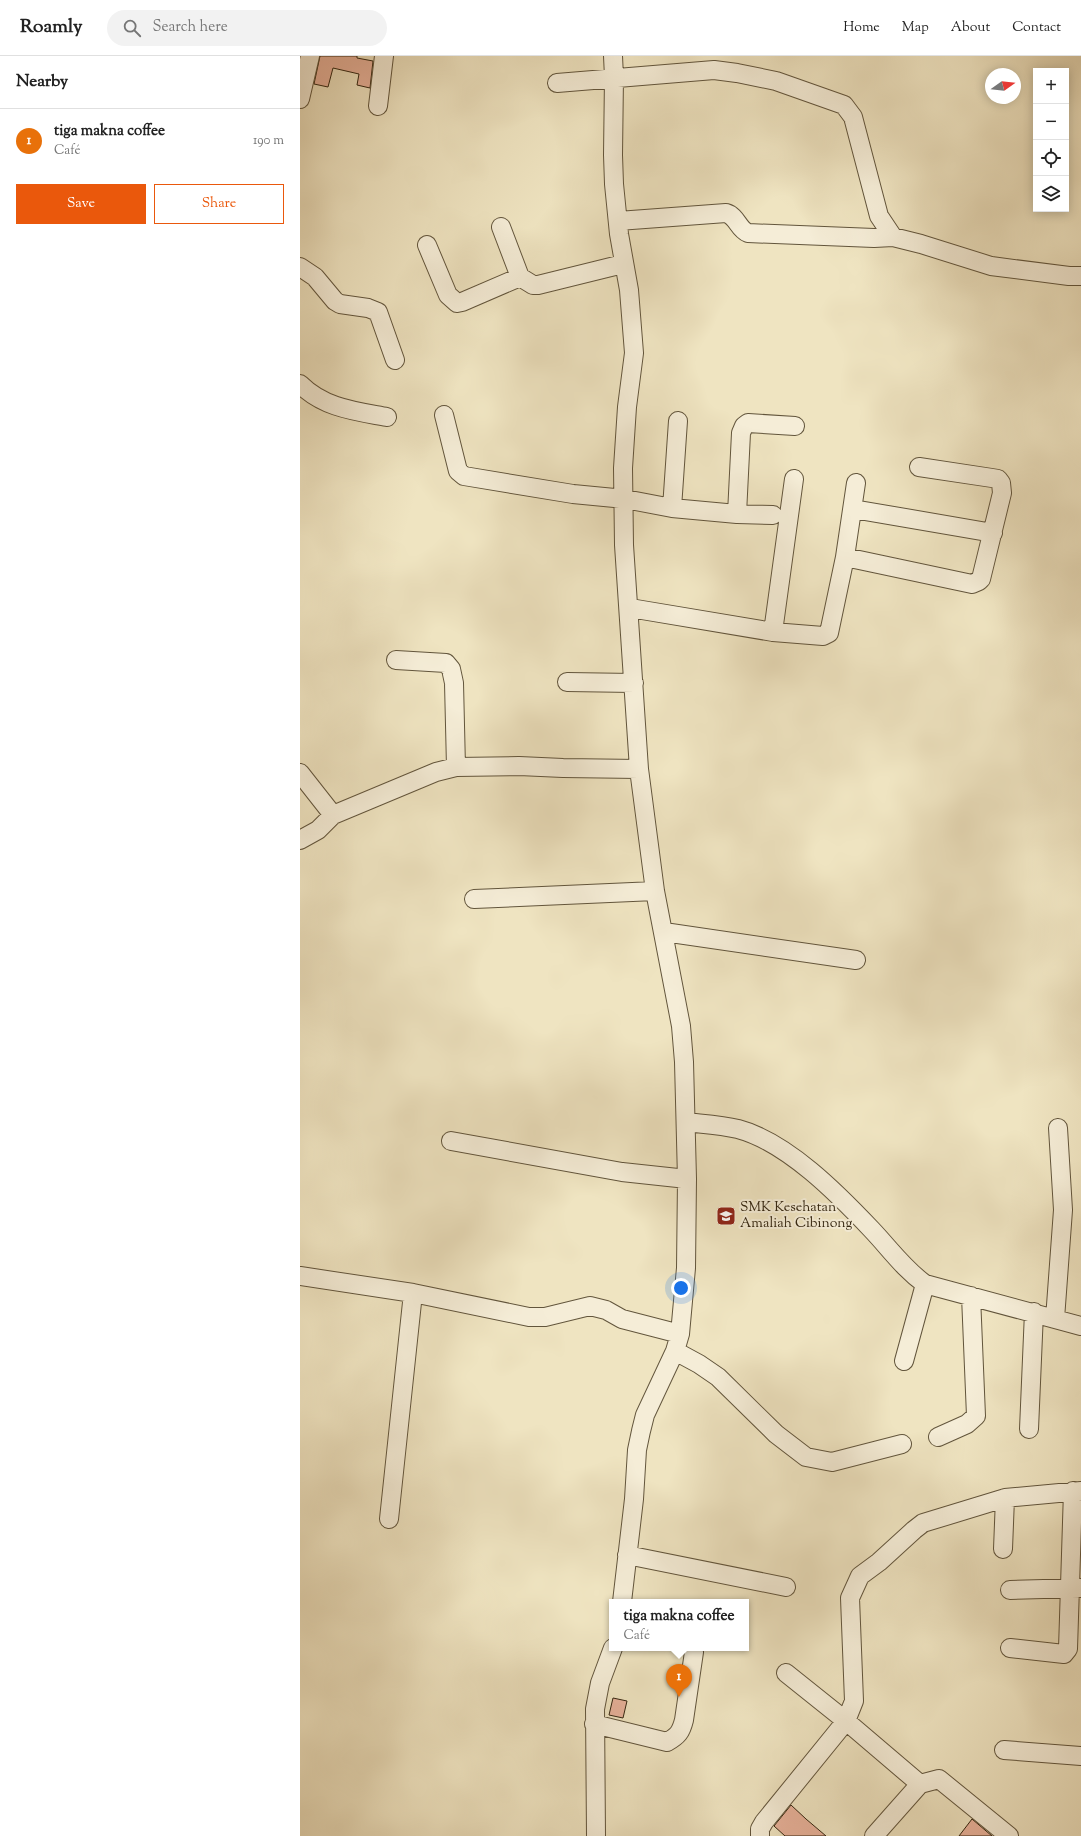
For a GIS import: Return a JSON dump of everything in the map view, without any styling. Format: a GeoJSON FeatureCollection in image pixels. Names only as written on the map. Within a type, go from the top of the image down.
{"type":"FeatureCollection","features":[{"type":"Feature","properties":{"kind":"street"},"geometry":{"type":"LineString","coordinates":[[300,98],[310,56]]}},
{"type":"Feature","properties":{"kind":"street"},"geometry":{"type":"LineString","coordinates":[[378,106],[384,56]]}},
{"type":"Feature","properties":{"kind":"street"},"geometry":{"type":"LineString","coordinates":[[613,56],[613,155],[618,221],[623,264],[629,290],[634,353],[624,439],[624,545],[630,608],[639,769],[655,891],[681,1026],[684,1062],[687,1179],[686,1268],[677,1343],[645,1415],[641,1431],[637,1450],[634,1499],[622,1599]]}},
{"type":"Feature","properties":{"kind":"street"},"geometry":{"type":"LineString","coordinates":[[557,83],[614,77],[714,70],[776,81],[844,105],[853,118],[879,216],[893,237]]}},
{"type":"Feature","properties":{"kind":"street"},"geometry":{"type":"LineString","coordinates":[[618,221],[726,213],[734,217],[743,230],[753,234],[874,238],[893,237],[992,266],[1069,276],[1081,276]]}},
{"type":"Feature","properties":{"kind":"street"},"geometry":{"type":"LineString","coordinates":[[501,228],[520,277],[533,285],[623,264]]}},
{"type":"Feature","properties":{"kind":"street"},"geometry":{"type":"LineString","coordinates":[[427,246],[448,295],[457,302],[462,302],[520,277]]}},
{"type":"Feature","properties":{"kind":"street"},"geometry":{"type":"LineString","coordinates":[[300,267],[315,277],[329,295],[340,304],[368,308],[378,312],[395,360]]}},
{"type":"Feature","properties":{"kind":"street"},"geometry":{"type":"LineString","coordinates":[[300,384],[322,401],[348,410],[387,417]]}},
{"type":"Feature","properties":{"kind":"street"},"geometry":{"type":"LineString","coordinates":[[444,415],[461,476],[544,490],[625,499],[672,508],[737,514],[773,515]]}},
{"type":"Feature","properties":{"kind":"street"},"geometry":{"type":"LineString","coordinates":[[672,508],[678,421]]}},
{"type":"Feature","properties":{"kind":"street"},"geometry":{"type":"LineString","coordinates":[[737,514],[741,432],[744,426],[748,423],[795,426]]}},
{"type":"Feature","properties":{"kind":"street"},"geometry":{"type":"LineString","coordinates":[[845,557],[974,583],[981,579],[1002,493],[1002,487],[998,479],[919,467]]}},
{"type":"Feature","properties":{"kind":"street"},"geometry":{"type":"LineString","coordinates":[[773,632],[794,479]]}},
{"type":"Feature","properties":{"kind":"street"},"geometry":{"type":"LineString","coordinates":[[630,608],[773,632],[822,636],[828,634],[845,557],[856,483]]}},
{"type":"Feature","properties":{"kind":"street"},"geometry":{"type":"LineString","coordinates":[[853,509],[992,533]]}},
{"type":"Feature","properties":{"kind":"street"},"geometry":{"type":"LineString","coordinates":[[396,660],[446,663],[451,669],[454,683],[456,767]]}},
{"type":"Feature","properties":{"kind":"street"},"geometry":{"type":"LineString","coordinates":[[567,682],[634,682]]}},
{"type":"Feature","properties":{"kind":"street"},"geometry":{"type":"LineString","coordinates":[[300,840],[318,830],[333,815],[436,772],[456,767],[497,766],[639,769]]}},
{"type":"Feature","properties":{"kind":"street"},"geometry":{"type":"LineString","coordinates":[[300,773],[333,815]]}},
{"type":"Feature","properties":{"kind":"street"},"geometry":{"type":"LineString","coordinates":[[474,899],[655,891]]}},
{"type":"Feature","properties":{"kind":"street"},"geometry":{"type":"LineString","coordinates":[[664,932],[856,960]]}},
{"type":"Feature","properties":{"kind":"street"},"geometry":{"type":"LineString","coordinates":[[686,1122],[738,1129],[779,1147],[812,1172],[872,1230],[897,1260],[925,1284],[1034,1312],[1081,1326]]}},
{"type":"Feature","properties":{"kind":"street"},"geometry":{"type":"LineString","coordinates":[[1055,1319],[1063,1210],[1058,1128]]}},
{"type":"Feature","properties":{"kind":"street"},"geometry":{"type":"LineString","coordinates":[[451,1141],[622,1172],[687,1179]]}},
{"type":"Feature","properties":{"kind":"street"},"geometry":{"type":"LineString","coordinates":[[300,1276],[413,1293],[528,1317],[545,1317],[590,1306],[606,1310],[622,1319],[677,1343],[699,1364],[718,1377],[776,1434],[806,1456],[832,1462],[902,1444]]}},
{"type":"Feature","properties":{"kind":"street"},"geometry":{"type":"LineString","coordinates":[[904,1361],[925,1284]]}},
{"type":"Feature","properties":{"kind":"street"},"geometry":{"type":"LineString","coordinates":[[389,1519],[413,1293]]}},
{"type":"Feature","properties":{"kind":"street"},"geometry":{"type":"LineString","coordinates":[[938,1437],[967,1424],[976,1416],[971,1296]]}},
{"type":"Feature","properties":{"kind":"street"},"geometry":{"type":"LineString","coordinates":[[1029,1429],[1034,1312]]}},
{"type":"Feature","properties":{"kind":"street"},"geometry":{"type":"LineString","coordinates":[[760,1836],[760,1829],[764,1822],[846,1721],[854,1701],[850,1598],[860,1576],[879,1562],[914,1530],[923,1524],[1005,1498],[1077,1491],[1076,1588],[1067,1652],[1064,1654],[1010,1648]]}},
{"type":"Feature","properties":{"kind":"street"},"geometry":{"type":"LineString","coordinates":[[1003,1549],[1005,1498]]}},
{"type":"Feature","properties":{"kind":"street"},"geometry":{"type":"LineString","coordinates":[[627,1555],[786,1586]]}},
{"type":"Feature","properties":{"kind":"street"},"geometry":{"type":"LineString","coordinates":[[1010,1590],[1076,1588]]}},
{"type":"Feature","properties":{"kind":"street"},"geometry":{"type":"LineString","coordinates":[[596,1836],[594,1724],[600,1683],[612,1651]]}},
{"type":"Feature","properties":{"kind":"street"},"geometry":{"type":"LineString","coordinates":[[594,1724],[667,1742],[677,1737],[682,1729],[684,1720],[694,1652]]}},
{"type":"Feature","properties":{"kind":"street"},"geometry":{"type":"LineString","coordinates":[[786,1673],[846,1721],[920,1784]]}},
{"type":"Feature","properties":{"kind":"street"},"geometry":{"type":"LineString","coordinates":[[1004,1750],[1081,1756]]}},
{"type":"Feature","properties":{"kind":"street"},"geometry":{"type":"LineString","coordinates":[[874,1836],[920,1784],[934,1779],[942,1781],[1007,1835]]}},
{"type":"Feature","properties":{"kind":"building"},"geometry":{"type":"Polygon","coordinates":[[[320,56],[357,56],[357,58],[373,61],[370,88],[357,85],[359,74],[333,68],[328,87],[314,84],[320,56]]]}},
{"type":"Feature","properties":{"kind":"building"},"geometry":{"type":"Polygon","coordinates":[[[613,1698],[627,1701],[623,1718],[609,1715],[613,1698]]]}},
{"type":"Feature","properties":{"kind":"building"},"geometry":{"type":"Polygon","coordinates":[[[791,1805],[826,1836],[785,1836],[774,1826],[791,1805]]]}},
{"type":"Feature","properties":{"kind":"building"},"geometry":{"type":"Polygon","coordinates":[[[972,1819],[992,1836],[959,1836],[972,1819]]]}},
{"type":"Feature","properties":{"kind":"place","name":"SMK Kesehatan Amaliah Cibinong"},"geometry":{"type":"Point","coordinates":[726,1216]}},
{"type":"Feature","properties":{"kind":"place","name":"tiga makna coffee"},"geometry":{"type":"Point","coordinates":[679,1697]}}]}
